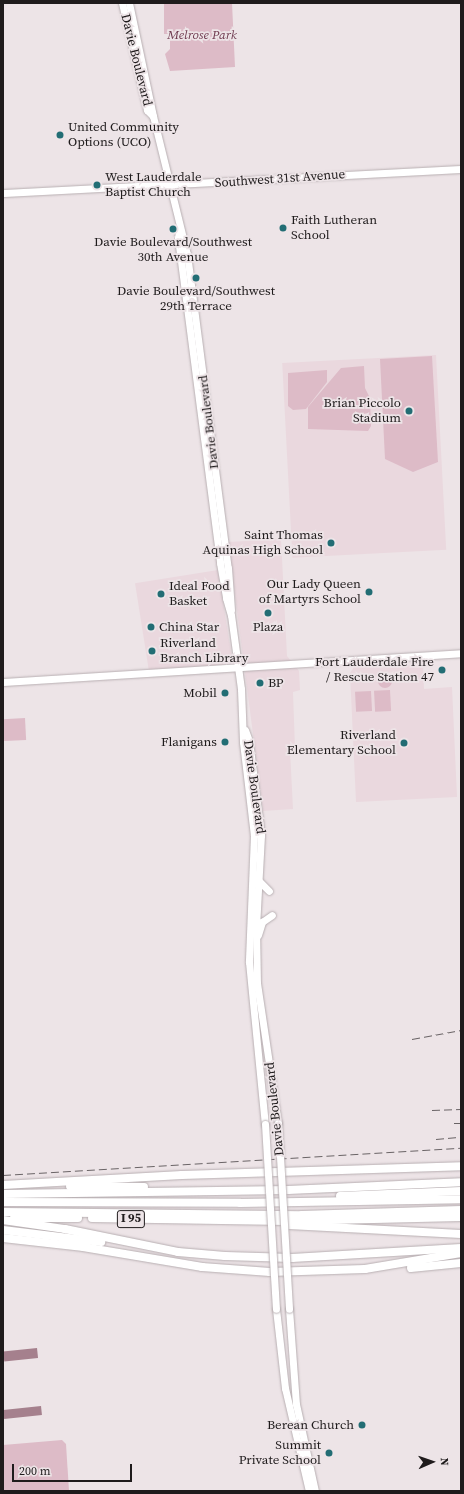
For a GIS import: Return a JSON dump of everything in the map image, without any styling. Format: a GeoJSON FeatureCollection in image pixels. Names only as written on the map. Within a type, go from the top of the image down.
{"type":"FeatureCollection","features":[{"type":"Feature","properties":{"kind":"highway"},"geometry":{"type":"LineString","coordinates":[[3,1185],[182,1175],[442,1166],[461,1164]]}},
{"type":"Feature","properties":{"kind":"highway"},"geometry":{"type":"LineString","coordinates":[[3,1194],[259,1189],[282,1190],[461,1182]]}},
{"type":"Feature","properties":{"kind":"highway"},"geometry":{"type":"LineString","coordinates":[[3,1185],[127,1186],[193,1190]]}},
{"type":"Feature","properties":{"kind":"highway"},"geometry":{"type":"LineString","coordinates":[[278,1202],[303,1197],[461,1191]]}},
{"type":"Feature","properties":{"kind":"highway","name":"I 95"},"geometry":{"type":"LineString","coordinates":[[3,1203],[278,1202],[461,1199]]}},
{"type":"Feature","properties":{"kind":"highway"},"geometry":{"type":"LineString","coordinates":[[3,1203],[306,1206],[461,1204]]}},
{"type":"Feature","properties":{"kind":"highway"},"geometry":{"type":"LineString","coordinates":[[3,1212],[302,1215],[461,1210]]}},
{"type":"Feature","properties":{"kind":"highway","name":"I 95"},"geometry":{"type":"LineString","coordinates":[[3,1219],[258,1221],[461,1217]]}},
{"type":"Feature","properties":{"kind":"highway"},"geometry":{"type":"LineString","coordinates":[[3,1219],[71,1230],[169,1251]]}},
{"type":"Feature","properties":{"kind":"highway"},"geometry":{"type":"LineString","coordinates":[[258,1221],[296,1226],[461,1234]]}},
{"type":"Feature","properties":{"kind":"highway"},"geometry":{"type":"LineString","coordinates":[[3,1230],[169,1251],[263,1258],[312,1257],[461,1248]]}},
{"type":"Feature","properties":{"kind":"highway"},"geometry":{"type":"LineString","coordinates":[[3,1238],[83,1247],[215,1269],[350,1274],[461,1263]]}},
{"type":"Feature","properties":{"kind":"highway"},"geometry":{"type":"LineString","coordinates":[[321,1272],[386,1267],[461,1253]]}},
{"type":"Feature","properties":{"kind":"main road","name":"Davie Boulevard"},"geometry":{"type":"LineString","coordinates":[[122,3],[147,110],[152,116]]}},
{"type":"Feature","properties":{"kind":"main road","name":"Davie Boulevard"},"geometry":{"type":"LineString","coordinates":[[129,3],[152,116],[170,185],[179,231],[178,238],[183,265],[218,544],[226,598],[231,614]]}},
{"type":"Feature","properties":{"kind":"main road","name":"Southwest 31st Avenue"},"geometry":{"type":"LineString","coordinates":[[3,193],[461,169]]}},
{"type":"Feature","properties":{"kind":"main road","name":"Davie Boulevard"},"geometry":{"type":"LineString","coordinates":[[179,231],[184,238],[193,290],[228,563],[231,614],[239,665],[244,727],[243,742],[254,830],[248,947],[265,1124],[276,1309],[285,1388],[309,1491]]}},
{"type":"Feature","properties":{"kind":"main road"},"geometry":{"type":"LineString","coordinates":[[183,265],[188,287],[193,290]]}},
{"type":"Feature","properties":{"kind":"main road"},"geometry":{"type":"LineString","coordinates":[[200,396],[204,400],[209,416]]}},
{"type":"Feature","properties":{"kind":"main road"},"geometry":{"type":"LineString","coordinates":[[218,544],[222,560],[228,563]]}},
{"type":"Feature","properties":{"kind":"main road"},"geometry":{"type":"LineString","coordinates":[[3,682],[239,665],[461,653]]}},
{"type":"Feature","properties":{"kind":"main road","name":"Davie Boulevard"},"geometry":{"type":"LineString","coordinates":[[244,727],[249,741],[261,835],[256,944],[259,998],[278,1123],[296,1404],[315,1491]]}},
{"type":"Feature","properties":{"kind":"main road"},"geometry":{"type":"LineString","coordinates":[[252,810],[261,835]]}},
{"type":"Feature","properties":{"kind":"main road"},"geometry":{"type":"LineString","coordinates":[[254,830],[261,850]]}},
{"type":"Feature","properties":{"kind":"main road"},"geometry":{"type":"LineString","coordinates":[[259,881],[269,891]]}},
{"type":"Feature","properties":{"kind":"main road"},"geometry":{"type":"LineString","coordinates":[[256,944],[262,924],[272,915]]}},
{"type":"Feature","properties":{"kind":"shaded area","name":"Saint Thomas Aquinas High School"},"geometry":{"type":"Polygon","coordinates":[[[436,355],[446,550],[292,558],[282,363],[436,355]]]}},
{"type":"Feature","properties":{"kind":"shaded area"},"geometry":{"type":"Polygon","coordinates":[[[281,539],[287,656],[299,671],[300,690],[293,692],[295,749],[290,750],[293,809],[263,811],[228,542],[281,539]]]}},
{"type":"Feature","properties":{"kind":"shaded area"},"geometry":{"type":"Polygon","coordinates":[[[218,570],[233,663],[150,676],[135,583],[218,570]]]}},
{"type":"Feature","properties":{"kind":"shaded area","name":"Riverland Elementary School"},"geometry":{"type":"Polygon","coordinates":[[[423,663],[424,689],[452,687],[457,797],[356,802],[350,673],[354,667],[423,663]]]}},
{"type":"Feature","properties":{"kind":"shaded area"},"geometry":{"type":"Polygon","coordinates":[[[37,1348],[38,1358],[4,1361],[3,1352],[37,1348]]]}},
{"type":"Feature","properties":{"kind":"shaded area"},"geometry":{"type":"Polygon","coordinates":[[[41,1406],[42,1415],[4,1419],[3,1410],[41,1406]]]}},
{"type":"Feature","properties":{"kind":"green space","name":"Melrose Park"},"geometry":{"type":"Polygon","coordinates":[[[164,3],[232,3],[235,67],[170,71],[165,54],[170,49],[170,34],[164,34],[164,3]]]}},
{"type":"Feature","properties":{"kind":"green space","name":"Brian Piccolo Stadium"},"geometry":{"type":"Polygon","coordinates":[[[432,356],[438,462],[413,472],[385,459],[380,359],[432,356]]]}},
{"type":"Feature","properties":{"kind":"green space"},"geometry":{"type":"Polygon","coordinates":[[[364,366],[365,388],[370,398],[371,426],[368,431],[308,429],[308,407],[341,368],[364,366]]]}},
{"type":"Feature","properties":{"kind":"green space"},"geometry":{"type":"Polygon","coordinates":[[[327,370],[327,382],[306,409],[293,410],[288,406],[288,373],[327,370]]]}},
{"type":"Feature","properties":{"kind":"green space"},"geometry":{"type":"Polygon","coordinates":[[[382,674],[388,674],[392,678],[392,684],[388,688],[382,688],[378,684],[378,678],[382,674]]]}},
{"type":"Feature","properties":{"kind":"green space"},"geometry":{"type":"Polygon","coordinates":[[[390,690],[391,711],[375,712],[374,691],[390,690]]]}},
{"type":"Feature","properties":{"kind":"green space"},"geometry":{"type":"Polygon","coordinates":[[[371,691],[372,711],[356,712],[355,692],[371,691]]]}},
{"type":"Feature","properties":{"kind":"green space"},"geometry":{"type":"Polygon","coordinates":[[[25,718],[26,740],[4,741],[3,719],[25,718]]]}},
{"type":"Feature","properties":{"kind":"green space"},"geometry":{"type":"Polygon","coordinates":[[[62,1440],[66,1444],[69,1491],[3,1491],[3,1445],[62,1440]]]}},
{"type":"Feature","properties":{"kind":"railway"},"geometry":{"type":"LineString","coordinates":[[412,1039],[461,1030]]}},
{"type":"Feature","properties":{"kind":"railway"},"geometry":{"type":"LineString","coordinates":[[432,1110],[461,1109]]}},
{"type":"Feature","properties":{"kind":"railway"},"geometry":{"type":"LineString","coordinates":[[454,1123],[461,1123]]}},
{"type":"Feature","properties":{"kind":"railway"},"geometry":{"type":"LineString","coordinates":[[436,1139],[461,1137]]}},
{"type":"Feature","properties":{"kind":"railway"},"geometry":{"type":"LineString","coordinates":[[3,1175],[461,1148]]}},
{"type":"Feature","properties":{"kind":"place","name":"United Community Options (UCO)"},"geometry":{"type":"Point","coordinates":[60,135]}},
{"type":"Feature","properties":{"kind":"place","name":"West Lauderdale Baptist Church"},"geometry":{"type":"Point","coordinates":[97,185]}},
{"type":"Feature","properties":{"kind":"place","name":"Faith Lutheran School"},"geometry":{"type":"Point","coordinates":[283,228]}},
{"type":"Feature","properties":{"kind":"place","name":"Davie Boulevard/Southwest 30th Avenue"},"geometry":{"type":"Point","coordinates":[173,229]}},
{"type":"Feature","properties":{"kind":"place","name":"Davie Boulevard/Southwest 29th Terrace"},"geometry":{"type":"Point","coordinates":[196,278]}},
{"type":"Feature","properties":{"kind":"place","name":"Brian Piccolo Stadium"},"geometry":{"type":"Point","coordinates":[409,411]}},
{"type":"Feature","properties":{"kind":"place","name":"Saint Thomas Aquinas High School"},"geometry":{"type":"Point","coordinates":[331,543]}},
{"type":"Feature","properties":{"kind":"place","name":"Our Lady Queen of Martyrs School"},"geometry":{"type":"Point","coordinates":[369,592]}},
{"type":"Feature","properties":{"kind":"place","name":"Ideal Food Basket"},"geometry":{"type":"Point","coordinates":[161,594]}},
{"type":"Feature","properties":{"kind":"place","name":"Plaza"},"geometry":{"type":"Point","coordinates":[268,613]}},
{"type":"Feature","properties":{"kind":"place","name":"China Star"},"geometry":{"type":"Point","coordinates":[151,627]}},
{"type":"Feature","properties":{"kind":"place","name":"Riverland Branch Library"},"geometry":{"type":"Point","coordinates":[152,651]}},
{"type":"Feature","properties":{"kind":"place","name":"Fort Lauderdale Fire / Rescue Station 47"},"geometry":{"type":"Point","coordinates":[442,670]}},
{"type":"Feature","properties":{"kind":"place","name":"BP"},"geometry":{"type":"Point","coordinates":[260,683]}},
{"type":"Feature","properties":{"kind":"place","name":"Mobil"},"geometry":{"type":"Point","coordinates":[225,693]}},
{"type":"Feature","properties":{"kind":"place","name":"Flanigans"},"geometry":{"type":"Point","coordinates":[225,742]}},
{"type":"Feature","properties":{"kind":"place","name":"Riverland Elementary School"},"geometry":{"type":"Point","coordinates":[404,743]}},
{"type":"Feature","properties":{"kind":"place","name":"Berean Church"},"geometry":{"type":"Point","coordinates":[362,1425]}},
{"type":"Feature","properties":{"kind":"place","name":"Summit Private School"},"geometry":{"type":"Point","coordinates":[329,1453]}}]}
